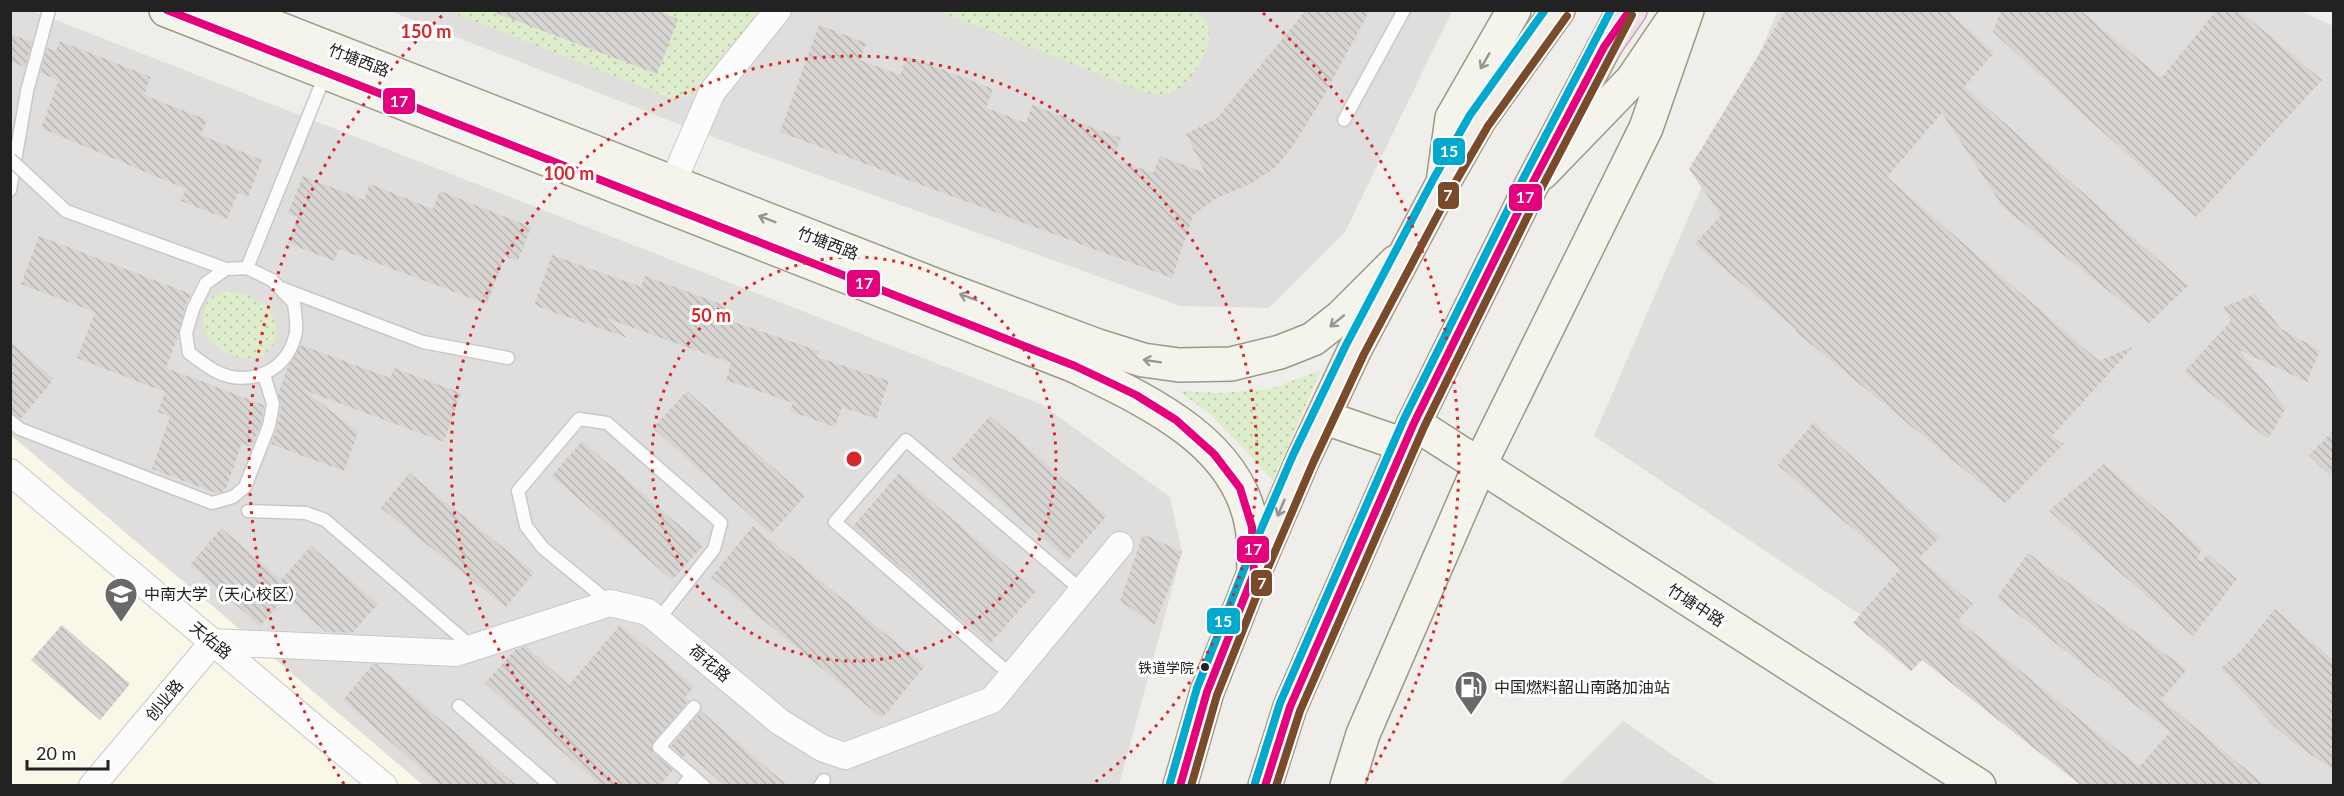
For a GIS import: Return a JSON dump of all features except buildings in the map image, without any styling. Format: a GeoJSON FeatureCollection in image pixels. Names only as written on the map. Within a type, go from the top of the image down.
{"type":"FeatureCollection","features":[{"type":"Feature","properties":{"kind":"highway"},"geometry":{"type":"LineString","coordinates":[[1604,47],[1630,10]]}},
{"type":"Feature","properties":{"kind":"main road","name":"竹塘西路"},"geometry":{"type":"LineString","coordinates":[[166,10],[1076,366],[1136,395],[1176,420],[1214,453],[1240,488],[1252,526],[1254,573]]}},
{"type":"Feature","properties":{"kind":"main road","name":"竹塘西路"},"geometry":{"type":"LineString","coordinates":[[231,10],[1098,346],[1143,360],[1179,365],[1231,364],[1280,352],[1313,339],[1341,317],[1408,250]]}},
{"type":"Feature","properties":{"kind":"main road"},"geometry":{"type":"LineString","coordinates":[[1443,183],[1452,118],[1514,10]]}},
{"type":"Feature","properties":{"kind":"main road"},"geometry":{"type":"LineString","coordinates":[[1265,786],[1290,707],[1409,434],[1531,186],[1623,10]]}},
{"type":"Feature","properties":{"kind":"main road"},"geometry":{"type":"LineString","coordinates":[[1531,186],[1632,80],[1679,10]]}},
{"type":"Feature","properties":{"kind":"main road"},"geometry":{"type":"LineString","coordinates":[[1347,786],[1363,734],[1480,467],[1646,128],[1687,10]]}},
{"type":"Feature","properties":{"kind":"main road"},"geometry":{"type":"LineString","coordinates":[[1180,786],[1207,692],[1254,573],[1355,349],[1479,120],[1554,17]]}},
{"type":"Feature","properties":{"kind":"main road","name":"竹塘中路"},"geometry":{"type":"LineString","coordinates":[[1323,417],[1409,434],[1480,467],[1979,786]]}},
{"type":"Feature","properties":{"kind":"street"},"geometry":{"type":"LineString","coordinates":[[673,182],[712,92],[778,10]]}},
{"type":"Feature","properties":{"kind":"street","name":"天佑路"},"geometry":{"type":"LineString","coordinates":[[10,472],[384,786]]}},
{"type":"Feature","properties":{"kind":"street","name":"荷花路"},"geometry":{"type":"LineString","coordinates":[[610,603],[648,612],[780,722],[822,748],[845,756],[992,700],[1120,545]]}},
{"type":"Feature","properties":{"kind":"street"},"geometry":{"type":"LineString","coordinates":[[213,642],[456,653],[610,603]]}},
{"type":"Feature","properties":{"kind":"street","name":"创业路"},"geometry":{"type":"LineString","coordinates":[[92,786],[213,642]]}},
{"type":"Feature","properties":{"kind":"lane"},"geometry":{"type":"LineString","coordinates":[[10,190],[27,91],[49,10]]}},
{"type":"Feature","properties":{"kind":"lane"},"geometry":{"type":"LineString","coordinates":[[1344,120],[1404,10]]}},
{"type":"Feature","properties":{"kind":"lane"},"geometry":{"type":"LineString","coordinates":[[247,268],[326,74]]}},
{"type":"Feature","properties":{"kind":"lane"},"geometry":{"type":"LineString","coordinates":[[10,159],[66,211],[226,269],[247,268],[272,280],[294,303],[296,332],[286,356],[264,375],[238,379],[216,372],[189,353],[186,333],[193,309],[206,283],[226,269]]}},
{"type":"Feature","properties":{"kind":"lane"},"geometry":{"type":"LineString","coordinates":[[277,286],[423,342],[508,358]]}},
{"type":"Feature","properties":{"kind":"lane"},"geometry":{"type":"LineString","coordinates":[[10,421],[20,429],[212,503],[233,497],[245,487],[269,426],[273,404],[264,375]]}},
{"type":"Feature","properties":{"kind":"lane"},"geometry":{"type":"LineString","coordinates":[[610,603],[543,548],[526,526],[518,491],[579,419],[607,423],[721,523],[714,549],[658,620]]}},
{"type":"Feature","properties":{"kind":"lane"},"geometry":{"type":"LineString","coordinates":[[1012,676],[835,522],[906,440],[1072,583]]}},
{"type":"Feature","properties":{"kind":"lane"},"geometry":{"type":"LineString","coordinates":[[248,511],[306,513],[325,520],[473,648]]}},
{"type":"Feature","properties":{"kind":"lane"},"geometry":{"type":"LineString","coordinates":[[459,706],[551,786]]}},
{"type":"Feature","properties":{"kind":"lane"},"geometry":{"type":"LineString","coordinates":[[694,707],[659,747],[704,786]]}},
{"type":"Feature","properties":{"kind":"lane"},"geometry":{"type":"LineString","coordinates":[[683,786],[692,775]]}},
{"type":"Feature","properties":{"kind":"shaded area"},"geometry":{"type":"Polygon","coordinates":[[[30,10],[1041,404],[1170,497],[1182,552],[1119,785],[423,786],[414,777],[407,786],[127,534],[11,435],[10,11],[30,10]]]}},
{"type":"Feature","properties":{"kind":"shaded area"},"geometry":{"type":"Polygon","coordinates":[[[2299,10],[2333,26],[2333,785],[2114,785],[1594,436],[1776,15],[1780,11],[2299,10]]]}},
{"type":"Feature","properties":{"kind":"shaded area"},"geometry":{"type":"Polygon","coordinates":[[[390,11],[1452,11],[1345,232],[1269,308],[1180,306],[699,132],[390,11]]]}},
{"type":"Feature","properties":{"kind":"shaded area","name":"中南大学（天心校区）"},"geometry":{"type":"Polygon","coordinates":[[[10,435],[216,609],[423,785],[11,785],[10,435]]]}},
{"type":"Feature","properties":{"kind":"shaded area"},"geometry":{"type":"Polygon","coordinates":[[[1623,721],[1717,785],[1559,785],[1623,721]]]}},
{"type":"Feature","properties":{"kind":"green space"},"geometry":{"type":"Polygon","coordinates":[[[448,11],[761,11],[691,95],[675,100],[448,11]]]}},
{"type":"Feature","properties":{"kind":"green space"},"geometry":{"type":"Polygon","coordinates":[[[939,11],[1197,11],[1206,22],[1209,31],[1205,52],[1194,74],[1178,90],[1165,95],[1146,93],[939,11]]]}},
{"type":"Feature","properties":{"kind":"green space"},"geometry":{"type":"Polygon","coordinates":[[[225,291],[249,296],[266,306],[274,319],[276,333],[272,346],[263,355],[249,359],[231,355],[217,347],[204,329],[203,319],[208,299],[225,291]]]}},
{"type":"Feature","properties":{"kind":"green space"},"geometry":{"type":"Polygon","coordinates":[[[1321,370],[1273,480],[1212,416],[1179,391],[1223,393],[1270,389],[1321,370]]]}},
{"type":"Feature","properties":{"kind":"transit line","name":"17"},"geometry":{"type":"LineString","coordinates":[[167,10],[1075,366],[1136,395],[1176,420],[1214,454],[1240,488],[1252,527],[1254,573],[1207,692],[1180,786]]}},
{"type":"Feature","properties":{"kind":"transit line","name":"15"},"geometry":{"type":"LineString","coordinates":[[1170,783],[1197,688],[1244,569],[1293,455],[1346,345],[1470,115],[1545,10]]}},
{"type":"Feature","properties":{"kind":"transit line","name":"15"},"geometry":{"type":"LineString","coordinates":[[1255,783],[1280,703],[1404,419],[1522,181],[1611,10]]}},
{"type":"Feature","properties":{"kind":"transit line","name":"17"},"geometry":{"type":"LineString","coordinates":[[1265,786],[1290,707],[1414,423],[1531,186],[1604,47],[1630,10]]}},
{"type":"Feature","properties":{"kind":"transit line","name":"7"},"geometry":{"type":"LineString","coordinates":[[1276,786],[1300,711],[1424,427],[1540,191],[1632,15]]}},
{"type":"Feature","properties":{"kind":"transit line","name":"7"},"geometry":{"type":"LineString","coordinates":[[1191,786],[1217,695],[1264,577],[1313,463],[1364,354],[1452,188],[1488,126],[1567,16]]}},
{"type":"Feature","properties":{"kind":"place","name":"中南大学（天心校区）"},"geometry":{"type":"Point","coordinates":[121,623]}},
{"type":"Feature","properties":{"kind":"place","name":"铁道学院"},"geometry":{"type":"Point","coordinates":[1205,667]}},
{"type":"Feature","properties":{"kind":"place","name":"中国燃料韶山南路加油站"},"geometry":{"type":"Point","coordinates":[1471,716]}}]}
